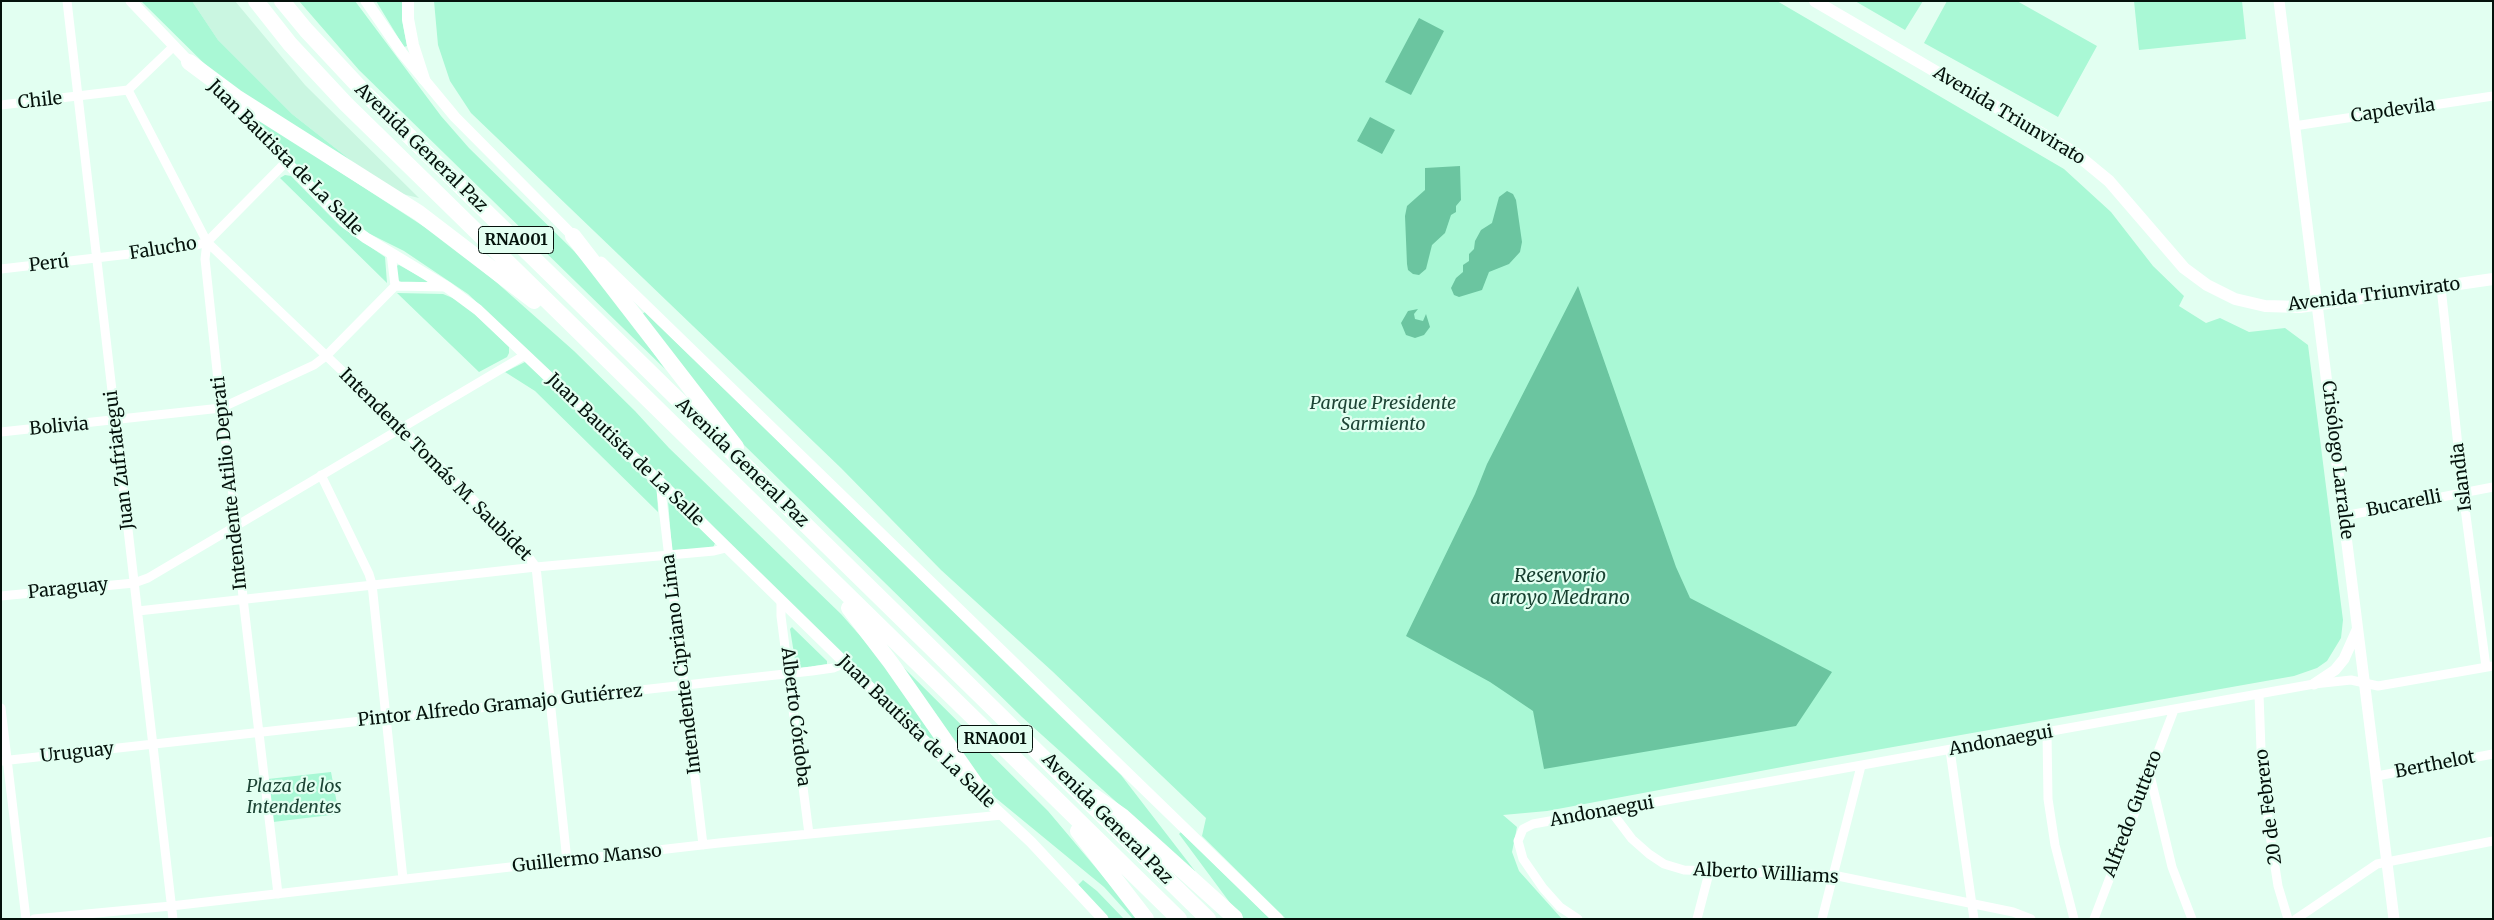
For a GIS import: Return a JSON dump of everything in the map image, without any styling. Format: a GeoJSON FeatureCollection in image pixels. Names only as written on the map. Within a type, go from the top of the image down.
{"type":"FeatureCollection","features":[{"type":"Feature","properties":{"kind":"highway","name":"Avenida General Paz"},"geometry":{"type":"LineString","coordinates":[[256,1],[290,44],[340,98],[1179,919]]}},
{"type":"Feature","properties":{"kind":"highway","name":"Avenida General Paz"},"geometry":{"type":"LineString","coordinates":[[282,1],[338,66],[1208,919]]}},
{"type":"Feature","properties":{"kind":"highway"},"geometry":{"type":"LineString","coordinates":[[189,62],[236,97],[419,212],[596,348]]}},
{"type":"Feature","properties":{"kind":"highway"},"geometry":{"type":"LineString","coordinates":[[573,236],[728,435],[754,475]]}},
{"type":"Feature","properties":{"kind":"highway"},"geometry":{"type":"LineString","coordinates":[[811,559],[891,663],[988,802]]}},
{"type":"Feature","properties":{"kind":"highway"},"geometry":{"type":"LineString","coordinates":[[1062,775],[1122,816],[1235,918]]}},
{"type":"Feature","properties":{"kind":"highway"},"geometry":{"type":"LineString","coordinates":[[1054,796],[1095,854],[1146,919]]}},
{"type":"Feature","properties":{"kind":"main road"},"geometry":{"type":"LineString","coordinates":[[408,1],[410,31],[424,79]]}},
{"type":"Feature","properties":{"kind":"main road","name":"Avenida Triunvirato"},"geometry":{"type":"LineString","coordinates":[[1815,1],[2075,153],[2109,181],[2184,268],[2206,285],[2235,299],[2265,306],[2317,306],[2493,279]]}},
{"type":"Feature","properties":{"kind":"street","name":"Juan Zufriategui"},"geometry":{"type":"LineString","coordinates":[[67,1],[173,919]]}},
{"type":"Feature","properties":{"kind":"street","name":"Juan Bautista de La Salle"},"geometry":{"type":"LineString","coordinates":[[131,1],[346,223],[390,253],[447,287],[478,310],[660,482],[1002,815],[1103,919]]}},
{"type":"Feature","properties":{"kind":"street"},"geometry":{"type":"LineString","coordinates":[[366,1],[402,53],[455,117],[573,236],[1278,919]]}},
{"type":"Feature","properties":{"kind":"street","name":"Crisólogo Larralde"},"geometry":{"type":"LineString","coordinates":[[2279,1],[2394,919]]}},
{"type":"Feature","properties":{"kind":"street"},"geometry":{"type":"LineString","coordinates":[[174,46],[128,90],[207,242]]}},
{"type":"Feature","properties":{"kind":"street","name":"Chile"},"geometry":{"type":"LineString","coordinates":[[1,105],[128,90]]}},
{"type":"Feature","properties":{"kind":"street","name":"Capdevila"},"geometry":{"type":"LineString","coordinates":[[2294,126],[2493,96]]}},
{"type":"Feature","properties":{"kind":"street","name":"Falucho"},"geometry":{"type":"LineString","coordinates":[[97,259],[190,247],[207,242],[286,162]]}},
{"type":"Feature","properties":{"kind":"street","name":"Intendente Tomás M. Saubidet"},"geometry":{"type":"LineString","coordinates":[[207,242],[402,428],[524,551],[536,567],[567,861]]}},
{"type":"Feature","properties":{"kind":"street","name":"Intendente Atilio Deprati"},"geometry":{"type":"LineString","coordinates":[[207,242],[205,259],[221,408],[237,524],[243,598],[278,894]]}},
{"type":"Feature","properties":{"kind":"street"},"geometry":{"type":"LineString","coordinates":[[390,253],[395,286],[447,287]]}},
{"type":"Feature","properties":{"kind":"street","name":"Perú"},"geometry":{"type":"LineString","coordinates":[[1,269],[97,259]]}},
{"type":"Feature","properties":{"kind":"street","name":"Bolivia"},"geometry":{"type":"LineString","coordinates":[[1,432],[116,421],[221,408],[314,365],[326,356],[395,286]]}},
{"type":"Feature","properties":{"kind":"street","name":"Islandia"},"geometry":{"type":"LineString","coordinates":[[2440,287],[2463,493],[2490,667]]}},
{"type":"Feature","properties":{"kind":"street","name":"Paraguay"},"geometry":{"type":"LineString","coordinates":[[1,596],[134,583],[148,578],[525,355]]}},
{"type":"Feature","properties":{"kind":"street"},"geometry":{"type":"LineString","coordinates":[[321,475],[369,574],[372,584],[403,879]]}},
{"type":"Feature","properties":{"kind":"street","name":"Intendente Cipriano Lima"},"geometry":{"type":"LineString","coordinates":[[660,482],[703,845]]}},
{"type":"Feature","properties":{"kind":"street","name":"Bucarelli"},"geometry":{"type":"LineString","coordinates":[[2344,516],[2493,487]]}},
{"type":"Feature","properties":{"kind":"street"},"geometry":{"type":"LineString","coordinates":[[138,611],[372,584],[726,548]]}},
{"type":"Feature","properties":{"kind":"street","name":"Alberto Córdoba"},"geometry":{"type":"LineString","coordinates":[[781,601],[781,616],[790,673],[809,834]]}},
{"type":"Feature","properties":{"kind":"street"},"geometry":{"type":"LineString","coordinates":[[2314,684],[2335,670],[2344,659],[2355,638],[2358,626]]}},
{"type":"Feature","properties":{"kind":"street","name":"Pintor Alfredo Gramajo Gutiérrez"},"geometry":{"type":"LineString","coordinates":[[154,745],[833,668],[845,664]]}},
{"type":"Feature","properties":{"kind":"street","name":"Andonaegui"},"geometry":{"type":"LineString","coordinates":[[1578,919],[1560,908],[1542,888],[1523,859],[1518,841],[1523,829],[1533,824],[2314,684],[2351,680],[2378,686],[2490,667]]}},
{"type":"Feature","properties":{"kind":"street","name":"20 de Febrero"},"geometry":{"type":"LineString","coordinates":[[2259,694],[2261,750],[2269,828],[2278,886],[2288,919]]}},
{"type":"Feature","properties":{"kind":"street"},"geometry":{"type":"LineString","coordinates":[[1,708],[4,760],[26,919]]}},
{"type":"Feature","properties":{"kind":"street","name":"Alfredo Guttero"},"geometry":{"type":"LineString","coordinates":[[2094,919],[2149,771],[2174,710]]}},
{"type":"Feature","properties":{"kind":"street"},"geometry":{"type":"LineString","coordinates":[[2047,733],[2048,799],[2055,844],[2074,919]]}},
{"type":"Feature","properties":{"kind":"street","name":"Uruguay"},"geometry":{"type":"LineString","coordinates":[[4,760],[154,745]]}},
{"type":"Feature","properties":{"kind":"street"},"geometry":{"type":"LineString","coordinates":[[1950,750],[1974,919]]}},
{"type":"Feature","properties":{"kind":"street","name":"Berthelot"},"geometry":{"type":"LineString","coordinates":[[2377,776],[2493,754]]}},
{"type":"Feature","properties":{"kind":"street"},"geometry":{"type":"LineString","coordinates":[[1822,919],[1861,766]]}},
{"type":"Feature","properties":{"kind":"street"},"geometry":{"type":"LineString","coordinates":[[2149,771],[2172,867],[2192,919]]}},
{"type":"Feature","properties":{"kind":"street","name":"Alberto Williams"},"geometry":{"type":"LineString","coordinates":[[1610,810],[1632,839],[1649,854],[1664,864],[1684,870],[1709,873],[1833,875],[2013,912],[2031,919]]}},
{"type":"Feature","properties":{"kind":"street","name":"Guillermo Manso"},"geometry":{"type":"LineString","coordinates":[[34,919],[171,906],[703,845],[1002,815]]}},
{"type":"Feature","properties":{"kind":"street"},"geometry":{"type":"LineString","coordinates":[[2296,919],[2368,868],[2386,860],[2493,841]]}},
{"type":"Feature","properties":{"kind":"street"},"geometry":{"type":"LineString","coordinates":[[1697,919],[1709,873]]}},
{"type":"Feature","properties":{"kind":"shaded area"},"geometry":{"type":"Polygon","coordinates":[[[192,1],[235,1],[305,85],[419,198],[390,191],[292,114],[218,40],[192,1]]]}},
{"type":"Feature","properties":{"kind":"green space"},"geometry":{"type":"Polygon","coordinates":[[[141,1],[192,1],[218,40],[292,114],[390,191],[230,89],[141,1]]]}},
{"type":"Feature","properties":{"kind":"green space"},"geometry":{"type":"Polygon","coordinates":[[[299,1],[355,1],[441,116],[469,148],[574,251],[612,295],[665,369],[359,70],[299,1]]]}},
{"type":"Feature","properties":{"kind":"green space"},"geometry":{"type":"Polygon","coordinates":[[[376,1],[403,1],[402,20],[407,46],[404,47],[376,1]]]}},
{"type":"Feature","properties":{"kind":"green space","name":"Parque Presidente Sarmiento"},"geometry":{"type":"Polygon","coordinates":[[[434,1],[1777,1],[2064,169],[2111,212],[2153,266],[2184,296],[2179,306],[2206,323],[2220,318],[2249,332],[2285,328],[2308,345],[2343,620],[2341,638],[2327,661],[2317,668],[2294,676],[1814,761],[1547,811],[1503,815],[1517,827],[1512,852],[1519,871],[1562,919],[1286,919],[1202,836],[1206,818],[1052,671],[941,570],[841,468],[471,113],[450,81],[438,45],[434,1]]]}},
{"type":"Feature","properties":{"kind":"green space"},"geometry":{"type":"Polygon","coordinates":[[[1855,1],[1923,1],[1905,30],[1855,1]]]}},
{"type":"Feature","properties":{"kind":"green space"},"geometry":{"type":"Polygon","coordinates":[[[1947,1],[2017,1],[2097,46],[2058,117],[1924,43],[1947,1]]]}},
{"type":"Feature","properties":{"kind":"green space"},"geometry":{"type":"Polygon","coordinates":[[[2134,1],[2242,1],[2246,39],[2139,50],[2134,1]]]}},
{"type":"Feature","properties":{"kind":"green space"},"geometry":{"type":"Polygon","coordinates":[[[260,120],[443,239],[495,281],[574,351],[635,411],[669,448],[841,614],[884,663],[952,760],[807,623],[705,518],[468,294],[404,251],[364,231],[349,219],[255,126],[260,120]]]}},
{"type":"Feature","properties":{"kind":"green space"},"geometry":{"type":"Polygon","coordinates":[[[285,175],[291,176],[340,226],[385,257],[387,283],[280,178],[285,175]]]}},
{"type":"Feature","properties":{"kind":"green space"},"geometry":{"type":"Polygon","coordinates":[[[399,265],[428,281],[425,283],[401,282],[398,280],[396,266],[399,265]]]}},
{"type":"Feature","properties":{"kind":"green space"},"geometry":{"type":"Polygon","coordinates":[[[397,293],[443,294],[455,299],[470,309],[509,347],[507,357],[479,372],[397,293]]]}},
{"type":"Feature","properties":{"kind":"green space"},"geometry":{"type":"Polygon","coordinates":[[[645,312],[1121,775],[1194,872],[1022,717],[743,444],[642,314],[645,312]]]}},
{"type":"Feature","properties":{"kind":"green space"},"geometry":{"type":"Polygon","coordinates":[[[525,362],[657,489],[658,512],[535,391],[505,372],[525,362]]]}},
{"type":"Feature","properties":{"kind":"green space"},"geometry":{"type":"Polygon","coordinates":[[[672,499],[715,543],[713,548],[672,550],[668,501],[672,499]]]}},
{"type":"Feature","properties":{"kind":"green space"},"geometry":{"type":"Polygon","coordinates":[[[792,627],[827,661],[827,664],[801,668],[796,666],[790,629],[792,627]]]}},
{"type":"Feature","properties":{"kind":"green space"},"geometry":{"type":"Polygon","coordinates":[[[903,667],[1048,811],[1139,919],[1133,919],[1104,887],[986,790],[903,667]]]}},
{"type":"Feature","properties":{"kind":"green space","name":"Plaza de los Intendentes"},"geometry":{"type":"Polygon","coordinates":[[[331,772],[339,814],[273,822],[268,779],[331,772]]]}},
{"type":"Feature","properties":{"kind":"green space"},"geometry":{"type":"Polygon","coordinates":[[[1181,832],[1270,919],[1242,919],[1179,834],[1181,832]]]}},
{"type":"Feature","properties":{"kind":"green space"},"geometry":{"type":"Polygon","coordinates":[[[1083,880],[1097,891],[1124,919],[1109,919],[1078,885],[1083,880]]]}},
{"type":"Feature","properties":{"kind":"water"},"geometry":{"type":"Polygon","coordinates":[[[1419,18],[1444,31],[1411,95],[1385,82],[1419,18]]]}},
{"type":"Feature","properties":{"kind":"water"},"geometry":{"type":"Polygon","coordinates":[[[1370,117],[1395,130],[1382,154],[1357,141],[1370,117]]]}},
{"type":"Feature","properties":{"kind":"water"},"geometry":{"type":"Polygon","coordinates":[[[1460,166],[1461,200],[1456,206],[1456,212],[1451,215],[1445,233],[1432,245],[1426,269],[1419,275],[1413,274],[1408,270],[1407,264],[1405,216],[1407,206],[1425,190],[1425,168],[1460,166]]]}},
{"type":"Feature","properties":{"kind":"water"},"geometry":{"type":"Polygon","coordinates":[[[1507,191],[1513,194],[1516,200],[1522,242],[1520,252],[1509,264],[1489,272],[1482,290],[1459,297],[1454,295],[1451,288],[1456,278],[1463,272],[1463,265],[1469,261],[1469,254],[1474,249],[1475,241],[1481,230],[1492,223],[1499,197],[1507,191]]]}},
{"type":"Feature","properties":{"kind":"water","name":"Reservorio arroyo Medrano"},"geometry":{"type":"Polygon","coordinates":[[[1578,286],[1676,567],[1690,598],[1832,672],[1796,726],[1544,769],[1533,711],[1490,682],[1406,636],[1475,494],[1487,464],[1578,286]]]}},
{"type":"Feature","properties":{"kind":"water"},"geometry":{"type":"Polygon","coordinates":[[[1418,309],[1414,314],[1415,319],[1423,321],[1426,314],[1430,327],[1424,335],[1415,338],[1406,335],[1401,323],[1408,311],[1418,309]]]}}]}
